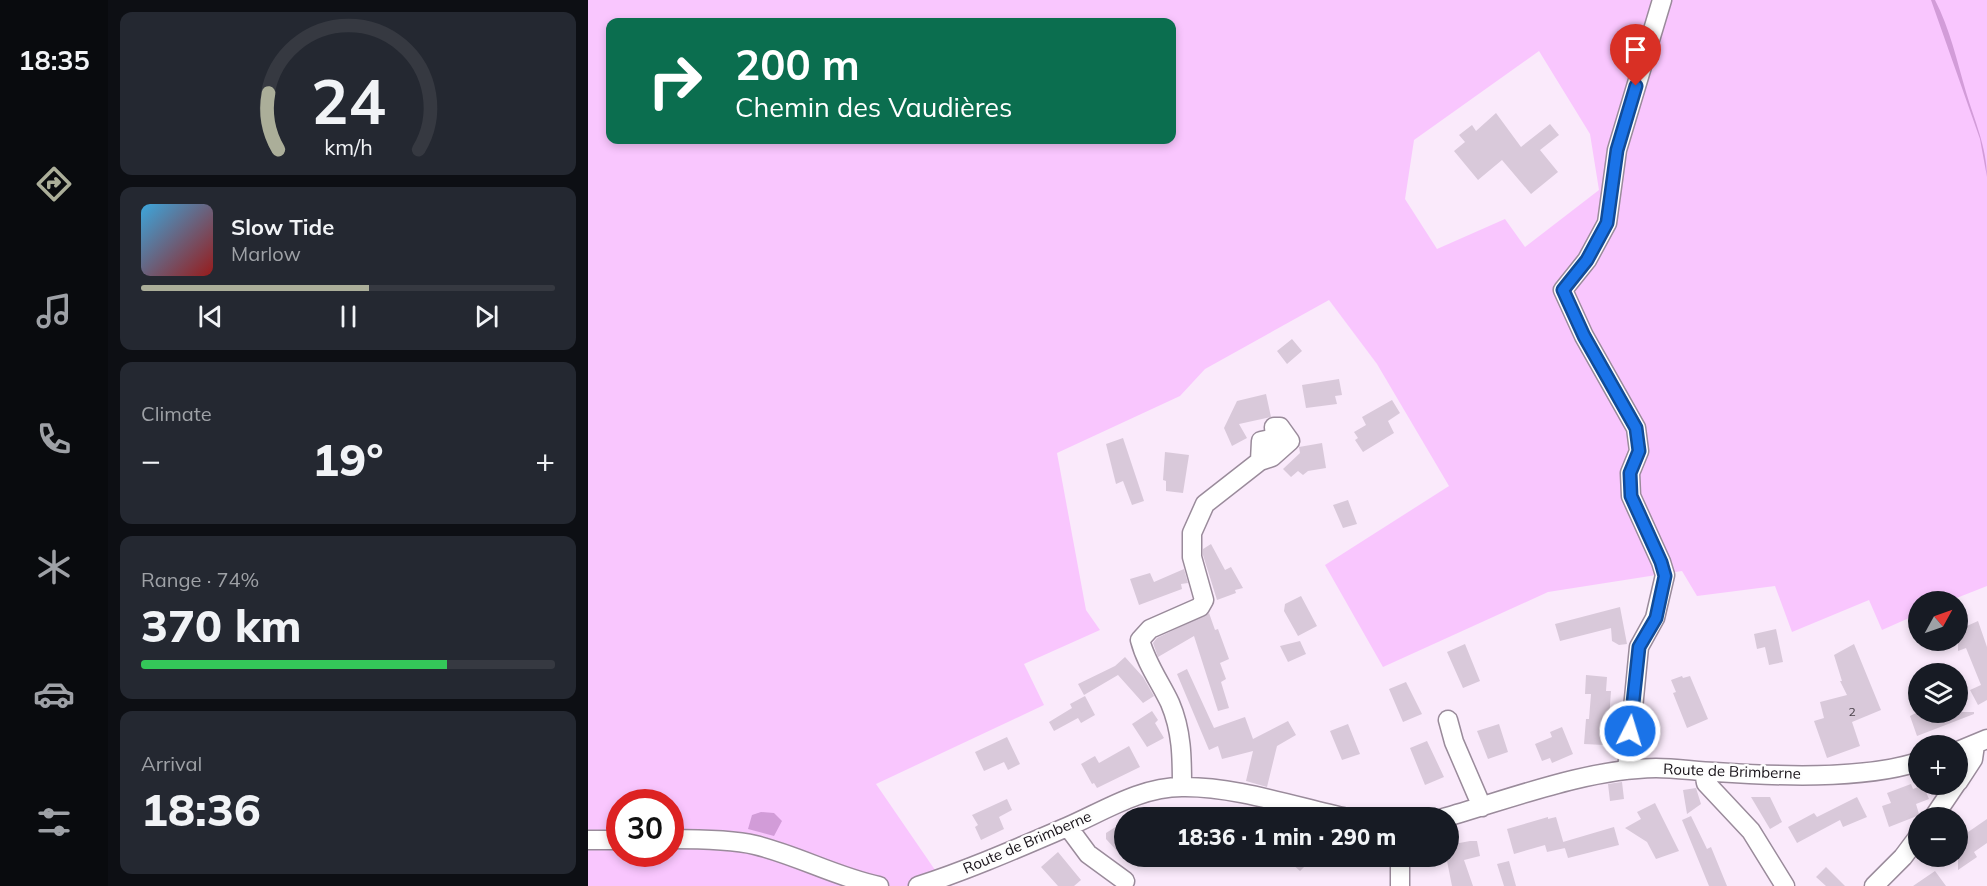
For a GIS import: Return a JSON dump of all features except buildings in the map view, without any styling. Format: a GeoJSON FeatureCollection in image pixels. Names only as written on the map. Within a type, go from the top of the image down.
{"type":"FeatureCollection","features":[{"type":"Feature","properties":{"kind":"street"},"geometry":{"type":"LineString","coordinates":[[1627,770],[1639,647],[1656,618],[1665,576],[1631,496],[1630,473],[1639,451],[1636,428],[1584,336],[1563,290],[1587,260],[1607,223],[1617,150],[1662,0]]}},
{"type":"Feature","properties":{"kind":"street"},"geometry":{"type":"LineString","coordinates":[[1182,787],[1182,742],[1170,704],[1143,654],[1140,640],[1150,629],[1200,607],[1204,600],[1192,557],[1192,533],[1205,504],[1260,461]]}},
{"type":"Feature","properties":{"kind":"street"},"geometry":{"type":"LineString","coordinates":[[1448,720],[1454,742],[1482,807]]}},
{"type":"Feature","properties":{"kind":"street"},"geometry":{"type":"LineString","coordinates":[[1968,766],[1973,759],[1973,745]]}},
{"type":"Feature","properties":{"kind":"street","name":"Route de Brimberne"},"geometry":{"type":"LineString","coordinates":[[1459,813],[1590,776],[1627,770],[1657,768],[1752,774],[1846,774],[1908,764]]}},
{"type":"Feature","properties":{"kind":"street"},"geometry":{"type":"LineString","coordinates":[[1704,772],[1706,783],[1751,831],[1785,886]]}},
{"type":"Feature","properties":{"kind":"street","name":"Route de Brimberne"},"geometry":{"type":"LineString","coordinates":[[918,886],[1068,827],[1138,794],[1157,789],[1182,787],[1211,789],[1295,807]]}},
{"type":"Feature","properties":{"kind":"street"},"geometry":{"type":"LineString","coordinates":[[1068,827],[1088,854],[1125,881]]}},
{"type":"Feature","properties":{"kind":"street"},"geometry":{"type":"LineString","coordinates":[[588,840],[606,840]]}},
{"type":"Feature","properties":{"kind":"street"},"geometry":{"type":"LineString","coordinates":[[684,840],[752,844],[791,855],[852,880],[879,886]]}},
{"type":"Feature","properties":{"kind":"street"},"geometry":{"type":"LineString","coordinates":[[1874,886],[1908,850]]}},
{"type":"Feature","properties":{"kind":"street"},"geometry":{"type":"LineString","coordinates":[[1400,867],[1400,886]]}},
{"type":"Feature","properties":{"kind":"shaded area"},"geometry":{"type":"Polygon","coordinates":[[[588,0],[1987,0],[1987,586],[1968,594],[1968,591],[1908,591],[1908,618],[1882,630],[1869,600],[1792,632],[1775,586],[1697,596],[1682,571],[1548,592],[1383,667],[1325,565],[1449,486],[1377,364],[1329,300],[1205,369],[1180,396],[1057,453],[1086,610],[1100,630],[1024,664],[1044,705],[876,784],[946,886],[588,886],[588,0]],[[1539,51],[1414,140],[1405,199],[1437,249],[1505,219],[1525,247],[1599,190],[1590,134],[1539,51]]]}},
{"type":"Feature","properties":{"kind":"shaded area"},"geometry":{"type":"Polygon","coordinates":[[[1931,0],[1935,0],[1953,45],[1982,144],[1987,177],[1980,139],[1931,0]]]}},
{"type":"Feature","properties":{"kind":"shaded area"},"geometry":{"type":"Polygon","coordinates":[[[761,812],[774,813],[782,821],[774,836],[748,829],[752,815],[761,812]]]}},
{"type":"Feature","properties":{"kind":"route"},"geometry":{"type":"LineString","coordinates":[[1630,731],[1639,647],[1656,618],[1665,576],[1631,496],[1630,473],[1639,451],[1636,428],[1584,336],[1563,290],[1587,260],[1607,223],[1617,150],[1636,86]]}}]}
